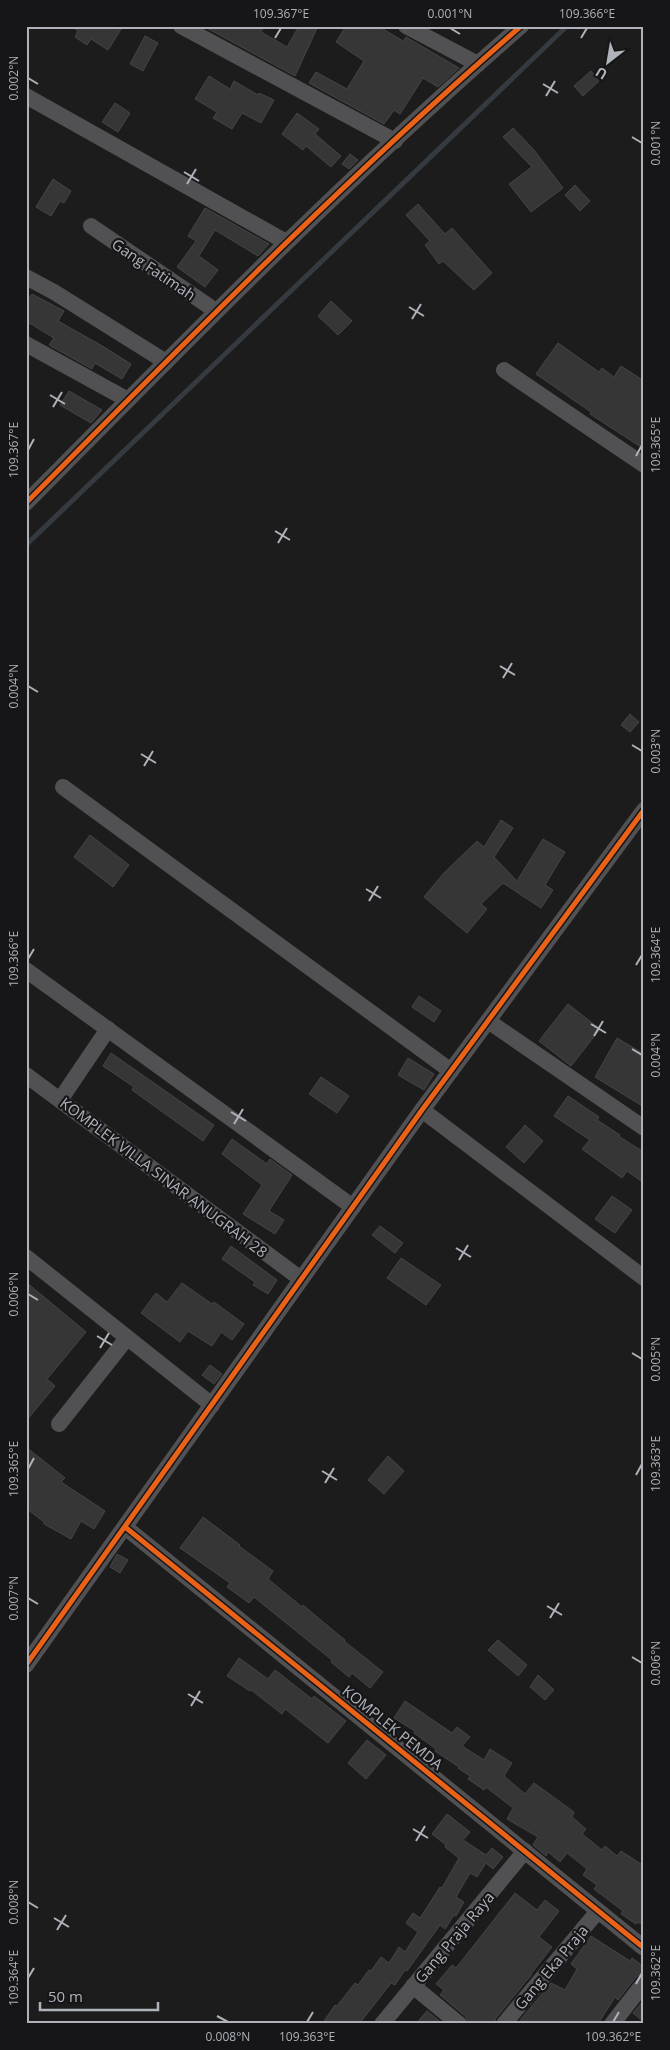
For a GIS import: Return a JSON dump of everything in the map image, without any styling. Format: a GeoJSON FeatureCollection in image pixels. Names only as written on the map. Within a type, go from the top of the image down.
{"type":"FeatureCollection","features":[{"type":"Feature","properties":{"kind":"street"},"geometry":{"type":"LineString","coordinates":[[181,26],[395,141]]}},
{"type":"Feature","properties":{"kind":"street"},"geometry":{"type":"LineString","coordinates":[[406,26],[478,64]]}},
{"type":"Feature","properties":{"kind":"street"},"geometry":{"type":"LineString","coordinates":[[26,503],[286,242],[478,64],[522,26]]}},
{"type":"Feature","properties":{"kind":"street"},"geometry":{"type":"LineString","coordinates":[[26,96],[286,242]]}},
{"type":"Feature","properties":{"kind":"street","name":"Gang Fatimah"},"geometry":{"type":"LineString","coordinates":[[91,226],[216,311]]}},
{"type":"Feature","properties":{"kind":"street"},"geometry":{"type":"LineString","coordinates":[[26,277],[54,292],[166,362]]}},
{"type":"Feature","properties":{"kind":"street"},"geometry":{"type":"LineString","coordinates":[[26,344],[128,400]]}},
{"type":"Feature","properties":{"kind":"street"},"geometry":{"type":"LineString","coordinates":[[504,370],[644,466]]}},
{"type":"Feature","properties":{"kind":"street"},"geometry":{"type":"LineString","coordinates":[[63,787],[451,1071]]}},
{"type":"Feature","properties":{"kind":"street"},"geometry":{"type":"LineString","coordinates":[[26,1665],[422,1110],[644,810]]}},
{"type":"Feature","properties":{"kind":"street"},"geometry":{"type":"LineString","coordinates":[[26,970],[353,1207]]}},
{"type":"Feature","properties":{"kind":"street"},"geometry":{"type":"LineString","coordinates":[[488,1021],[644,1128]]}},
{"type":"Feature","properties":{"kind":"street"},"geometry":{"type":"LineString","coordinates":[[60,1100],[108,1029]]}},
{"type":"Feature","properties":{"kind":"street","name":"KOMPLEK VILLA SINAR ANUGRAH 28"},"geometry":{"type":"LineString","coordinates":[[26,1075],[301,1279]]}},
{"type":"Feature","properties":{"kind":"street"},"geometry":{"type":"LineString","coordinates":[[422,1110],[644,1278]]}},
{"type":"Feature","properties":{"kind":"street"},"geometry":{"type":"LineString","coordinates":[[26,1257],[212,1405]]}},
{"type":"Feature","properties":{"kind":"street"},"geometry":{"type":"LineString","coordinates":[[59,1424],[127,1338]]}},
{"type":"Feature","properties":{"kind":"street","name":"KOMPLEK PEMDA"},"geometry":{"type":"LineString","coordinates":[[125,1527],[644,1948]]}},
{"type":"Feature","properties":{"kind":"street","name":"Gang Praja Raya"},"geometry":{"type":"LineString","coordinates":[[382,2024],[525,1851]]}},
{"type":"Feature","properties":{"kind":"street","name":"Gang Eka Praja"},"geometry":{"type":"LineString","coordinates":[[504,2024],[598,1911]]}},
{"type":"Feature","properties":{"kind":"street"},"geometry":{"type":"LineString","coordinates":[[612,2024],[644,1983]]}},
{"type":"Feature","properties":{"kind":"street"},"geometry":{"type":"LineString","coordinates":[[413,1986],[459,2024]]}},
{"type":"Feature","properties":{"kind":"building"},"geometry":{"type":"Polygon","coordinates":[[[71,26],[123,26],[108,50],[91,39],[87,45],[75,37],[78,31],[71,26]]]}},
{"type":"Feature","properties":{"kind":"building"},"geometry":{"type":"Polygon","coordinates":[[[203,26],[264,26],[261,32],[287,47],[299,26],[318,26],[295,76],[203,26]]]}},
{"type":"Feature","properties":{"kind":"building"},"geometry":{"type":"Polygon","coordinates":[[[346,26],[378,26],[403,41],[406,37],[459,68],[438,87],[423,78],[400,114],[394,110],[384,124],[309,83],[316,72],[347,89],[364,61],[336,42],[346,26]]]}},
{"type":"Feature","properties":{"kind":"building"},"geometry":{"type":"Polygon","coordinates":[[[145,36],[158,43],[143,71],[130,64],[145,36]]]}},
{"type":"Feature","properties":{"kind":"building"},"geometry":{"type":"Polygon","coordinates":[[[591,71],[599,81],[583,96],[574,86],[591,71]]]}},
{"type":"Feature","properties":{"kind":"building"},"geometry":{"type":"Polygon","coordinates":[[[209,76],[230,89],[234,81],[258,95],[259,93],[274,100],[261,123],[242,113],[232,129],[213,118],[217,112],[195,99],[209,76]]]}},
{"type":"Feature","properties":{"kind":"building"},"geometry":{"type":"Polygon","coordinates":[[[115,103],[130,113],[118,132],[102,122],[115,103]]]}},
{"type":"Feature","properties":{"kind":"building"},"geometry":{"type":"Polygon","coordinates":[[[297,113],[319,129],[315,134],[341,156],[331,167],[306,146],[303,150],[282,134],[297,113]]]}},
{"type":"Feature","properties":{"kind":"building"},"geometry":{"type":"Polygon","coordinates":[[[513,128],[534,150],[563,188],[531,212],[509,184],[532,167],[503,137],[513,128]]]}},
{"type":"Feature","properties":{"kind":"building"},"geometry":{"type":"Polygon","coordinates":[[[350,154],[358,160],[349,169],[342,164],[350,154]]]}},
{"type":"Feature","properties":{"kind":"building"},"geometry":{"type":"Polygon","coordinates":[[[53,179],[71,191],[64,203],[60,201],[51,216],[36,207],[53,179]]]}},
{"type":"Feature","properties":{"kind":"building"},"geometry":{"type":"Polygon","coordinates":[[[575,185],[590,201],[580,211],[565,195],[575,185]]]}},
{"type":"Feature","properties":{"kind":"building"},"geometry":{"type":"Polygon","coordinates":[[[418,204],[445,234],[452,228],[492,273],[474,290],[443,261],[439,264],[425,245],[430,241],[406,215],[418,204]]]}},
{"type":"Feature","properties":{"kind":"building"},"geometry":{"type":"Polygon","coordinates":[[[205,208],[269,244],[258,256],[215,230],[199,256],[218,270],[205,287],[177,267],[196,241],[188,236],[205,208]]]}},
{"type":"Feature","properties":{"kind":"building"},"geometry":{"type":"Polygon","coordinates":[[[32,294],[64,311],[58,321],[131,364],[122,379],[95,363],[92,369],[49,345],[54,338],[26,321],[26,303],[32,294]]]}},
{"type":"Feature","properties":{"kind":"building"},"geometry":{"type":"Polygon","coordinates":[[[331,301],[352,321],[338,335],[318,316],[331,301]]]}},
{"type":"Feature","properties":{"kind":"building"},"geometry":{"type":"Polygon","coordinates":[[[558,343],[599,372],[602,368],[614,377],[621,366],[644,381],[644,449],[590,414],[591,412],[536,374],[558,343]]]}},
{"type":"Feature","properties":{"kind":"building"},"geometry":{"type":"Polygon","coordinates":[[[69,391],[102,410],[91,423],[60,405],[69,391]]]}},
{"type":"Feature","properties":{"kind":"building"},"geometry":{"type":"Polygon","coordinates":[[[630,714],[639,722],[630,732],[621,725],[630,714]]]}},
{"type":"Feature","properties":{"kind":"building"},"geometry":{"type":"Polygon","coordinates":[[[501,820],[513,828],[494,857],[517,881],[543,839],[565,852],[545,885],[553,890],[541,908],[503,883],[481,904],[487,909],[467,933],[424,897],[444,873],[477,841],[484,847],[501,820]]]}},
{"type":"Feature","properties":{"kind":"building"},"geometry":{"type":"Polygon","coordinates":[[[90,835],[129,865],[113,887],[74,857],[90,835]]]}},
{"type":"Feature","properties":{"kind":"building"},"geometry":{"type":"Polygon","coordinates":[[[419,996],[441,1011],[434,1022],[412,1007],[419,996]]]}},
{"type":"Feature","properties":{"kind":"building"},"geometry":{"type":"Polygon","coordinates":[[[568,1004],[600,1029],[571,1066],[539,1041],[568,1004]]]}},
{"type":"Feature","properties":{"kind":"building"},"geometry":{"type":"Polygon","coordinates":[[[617,1038],[644,1054],[644,1107],[595,1077],[617,1038]]]}},
{"type":"Feature","properties":{"kind":"building"},"geometry":{"type":"Polygon","coordinates":[[[111,1053],[214,1125],[203,1141],[132,1090],[134,1087],[103,1066],[111,1053]]]}},
{"type":"Feature","properties":{"kind":"building"},"geometry":{"type":"Polygon","coordinates":[[[408,1058],[434,1074],[424,1090],[398,1075],[408,1058]]]}},
{"type":"Feature","properties":{"kind":"building"},"geometry":{"type":"Polygon","coordinates":[[[321,1077],[349,1096],[337,1113],[309,1094],[321,1077]]]}},
{"type":"Feature","properties":{"kind":"building"},"geometry":{"type":"Polygon","coordinates":[[[568,1096],[599,1117],[597,1120],[620,1135],[618,1136],[644,1152],[644,1183],[627,1171],[622,1178],[582,1149],[590,1140],[554,1116],[568,1096]]]}},
{"type":"Feature","properties":{"kind":"building"},"geometry":{"type":"Polygon","coordinates":[[[525,1125],[543,1141],[524,1163],[506,1147],[525,1125]]]}},
{"type":"Feature","properties":{"kind":"building"},"geometry":{"type":"Polygon","coordinates":[[[232,1139],[267,1164],[270,1159],[292,1175],[269,1211],[284,1220],[275,1234],[243,1214],[262,1185],[222,1154],[232,1139]]]}},
{"type":"Feature","properties":{"kind":"building"},"geometry":{"type":"Polygon","coordinates":[[[612,1196],[632,1210],[615,1233],[595,1219],[612,1196]]]}},
{"type":"Feature","properties":{"kind":"building"},"geometry":{"type":"Polygon","coordinates":[[[380,1226],[403,1243],[395,1253],[372,1235],[380,1226]]]}},
{"type":"Feature","properties":{"kind":"building"},"geometry":{"type":"Polygon","coordinates":[[[231,1246],[277,1280],[268,1294],[253,1285],[255,1282],[222,1259],[231,1246]]]}},
{"type":"Feature","properties":{"kind":"building"},"geometry":{"type":"Polygon","coordinates":[[[401,1258],[441,1285],[426,1305],[387,1278],[401,1258]]]}},
{"type":"Feature","properties":{"kind":"building"},"geometry":{"type":"Polygon","coordinates":[[[26,1282],[86,1332],[47,1379],[55,1386],[26,1421],[26,1282]]]}},
{"type":"Feature","properties":{"kind":"building"},"geometry":{"type":"Polygon","coordinates":[[[182,1283],[212,1304],[214,1302],[244,1324],[232,1340],[221,1332],[212,1346],[188,1331],[180,1342],[141,1313],[156,1293],[167,1302],[182,1283]]]}},
{"type":"Feature","properties":{"kind":"building"},"geometry":{"type":"Polygon","coordinates":[[[210,1365],[222,1374],[214,1384],[202,1375],[210,1365]]]}},
{"type":"Feature","properties":{"kind":"building"},"geometry":{"type":"Polygon","coordinates":[[[26,1447],[65,1478],[61,1482],[105,1511],[94,1529],[81,1521],[71,1539],[44,1524],[26,1508],[26,1447]]]}},
{"type":"Feature","properties":{"kind":"building"},"geometry":{"type":"Polygon","coordinates":[[[388,1456],[404,1471],[384,1494],[368,1480],[388,1456]]]}},
{"type":"Feature","properties":{"kind":"building"},"geometry":{"type":"Polygon","coordinates":[[[203,1517],[273,1571],[268,1579],[302,1607],[303,1605],[383,1672],[370,1688],[352,1673],[349,1677],[331,1662],[332,1660],[254,1597],[249,1603],[227,1587],[230,1583],[180,1548],[203,1517]]]}},
{"type":"Feature","properties":{"kind":"building"},"geometry":{"type":"Polygon","coordinates":[[[117,1554],[128,1560],[120,1573],[110,1567],[117,1554]]]}},
{"type":"Feature","properties":{"kind":"building"},"geometry":{"type":"Polygon","coordinates":[[[498,1640],[527,1665],[518,1676],[488,1650],[498,1640]]]}},
{"type":"Feature","properties":{"kind":"building"},"geometry":{"type":"Polygon","coordinates":[[[239,1658],[268,1679],[275,1670],[312,1699],[314,1696],[346,1721],[328,1743],[285,1709],[282,1714],[251,1690],[227,1676],[239,1658]]]}},
{"type":"Feature","properties":{"kind":"building"},"geometry":{"type":"Polygon","coordinates":[[[538,1675],[554,1690],[545,1700],[530,1687],[538,1675]]]}},
{"type":"Feature","properties":{"kind":"building"},"geometry":{"type":"Polygon","coordinates":[[[405,1701],[452,1733],[457,1727],[470,1737],[462,1746],[484,1760],[490,1749],[512,1763],[504,1776],[525,1794],[534,1783],[574,1812],[572,1817],[586,1829],[582,1834],[602,1850],[605,1846],[617,1856],[621,1851],[644,1866],[644,1926],[638,1922],[636,1924],[621,1914],[623,1911],[594,1889],[597,1885],[583,1875],[587,1869],[567,1853],[560,1862],[548,1852],[546,1856],[533,1845],[538,1837],[507,1819],[513,1808],[486,1787],[484,1790],[468,1779],[470,1776],[435,1751],[436,1749],[414,1733],[415,1731],[394,1718],[405,1701]]]}},
{"type":"Feature","properties":{"kind":"building"},"geometry":{"type":"Polygon","coordinates":[[[367,1740],[386,1755],[366,1779],[348,1763],[367,1740]]]}},
{"type":"Feature","properties":{"kind":"building"},"geometry":{"type":"Polygon","coordinates":[[[447,1814],[470,1832],[463,1840],[486,1855],[492,1848],[503,1857],[493,1869],[486,1863],[477,1877],[470,1873],[456,1897],[464,1902],[456,1916],[454,1915],[445,1929],[440,1925],[407,1971],[405,1970],[395,1985],[391,1983],[359,2024],[322,2024],[335,2005],[337,2006],[355,1983],[358,1985],[381,1957],[389,1963],[399,1947],[405,1952],[418,1932],[406,1923],[413,1913],[420,1918],[440,1887],[442,1888],[459,1858],[432,1834],[447,1814]]]}},
{"type":"Feature","properties":{"kind":"building"},"geometry":{"type":"Polygon","coordinates":[[[515,1893],[537,1910],[545,1900],[559,1911],[539,1937],[552,1947],[496,2018],[494,2024],[469,2024],[465,2016],[440,1995],[444,1990],[436,1984],[452,1965],[456,1968],[515,1893]]]}},
{"type":"Feature","properties":{"kind":"building"},"geometry":{"type":"Polygon","coordinates":[[[591,1936],[630,1961],[632,1958],[644,1967],[644,1973],[636,1977],[618,2000],[615,1997],[598,2024],[517,2024],[551,1983],[565,1990],[577,1969],[571,1964],[591,1936]]]}},
{"type":"Feature","properties":{"kind":"building"},"geometry":{"type":"Polygon","coordinates":[[[644,2000],[644,2022],[633,2013],[644,2000]]]}},
{"type":"Feature","properties":{"kind":"building"},"geometry":{"type":"Polygon","coordinates":[[[427,2011],[443,2024],[416,2024],[427,2011]]]}},
{"type":"Feature","properties":{"kind":"waterway"},"geometry":{"type":"LineString","coordinates":[[26,545],[567,26]]}},
{"type":"Feature","properties":{"kind":"cycle path"},"geometry":{"type":"LineString","coordinates":[[26,503],[208,320],[331,200],[393,141],[521,26]]}},
{"type":"Feature","properties":{"kind":"cycle path"},"geometry":{"type":"LineString","coordinates":[[26,1665],[422,1110],[644,810]]}},
{"type":"Feature","properties":{"kind":"cycle path"},"geometry":{"type":"LineString","coordinates":[[125,1527],[644,1948]]}}]}
